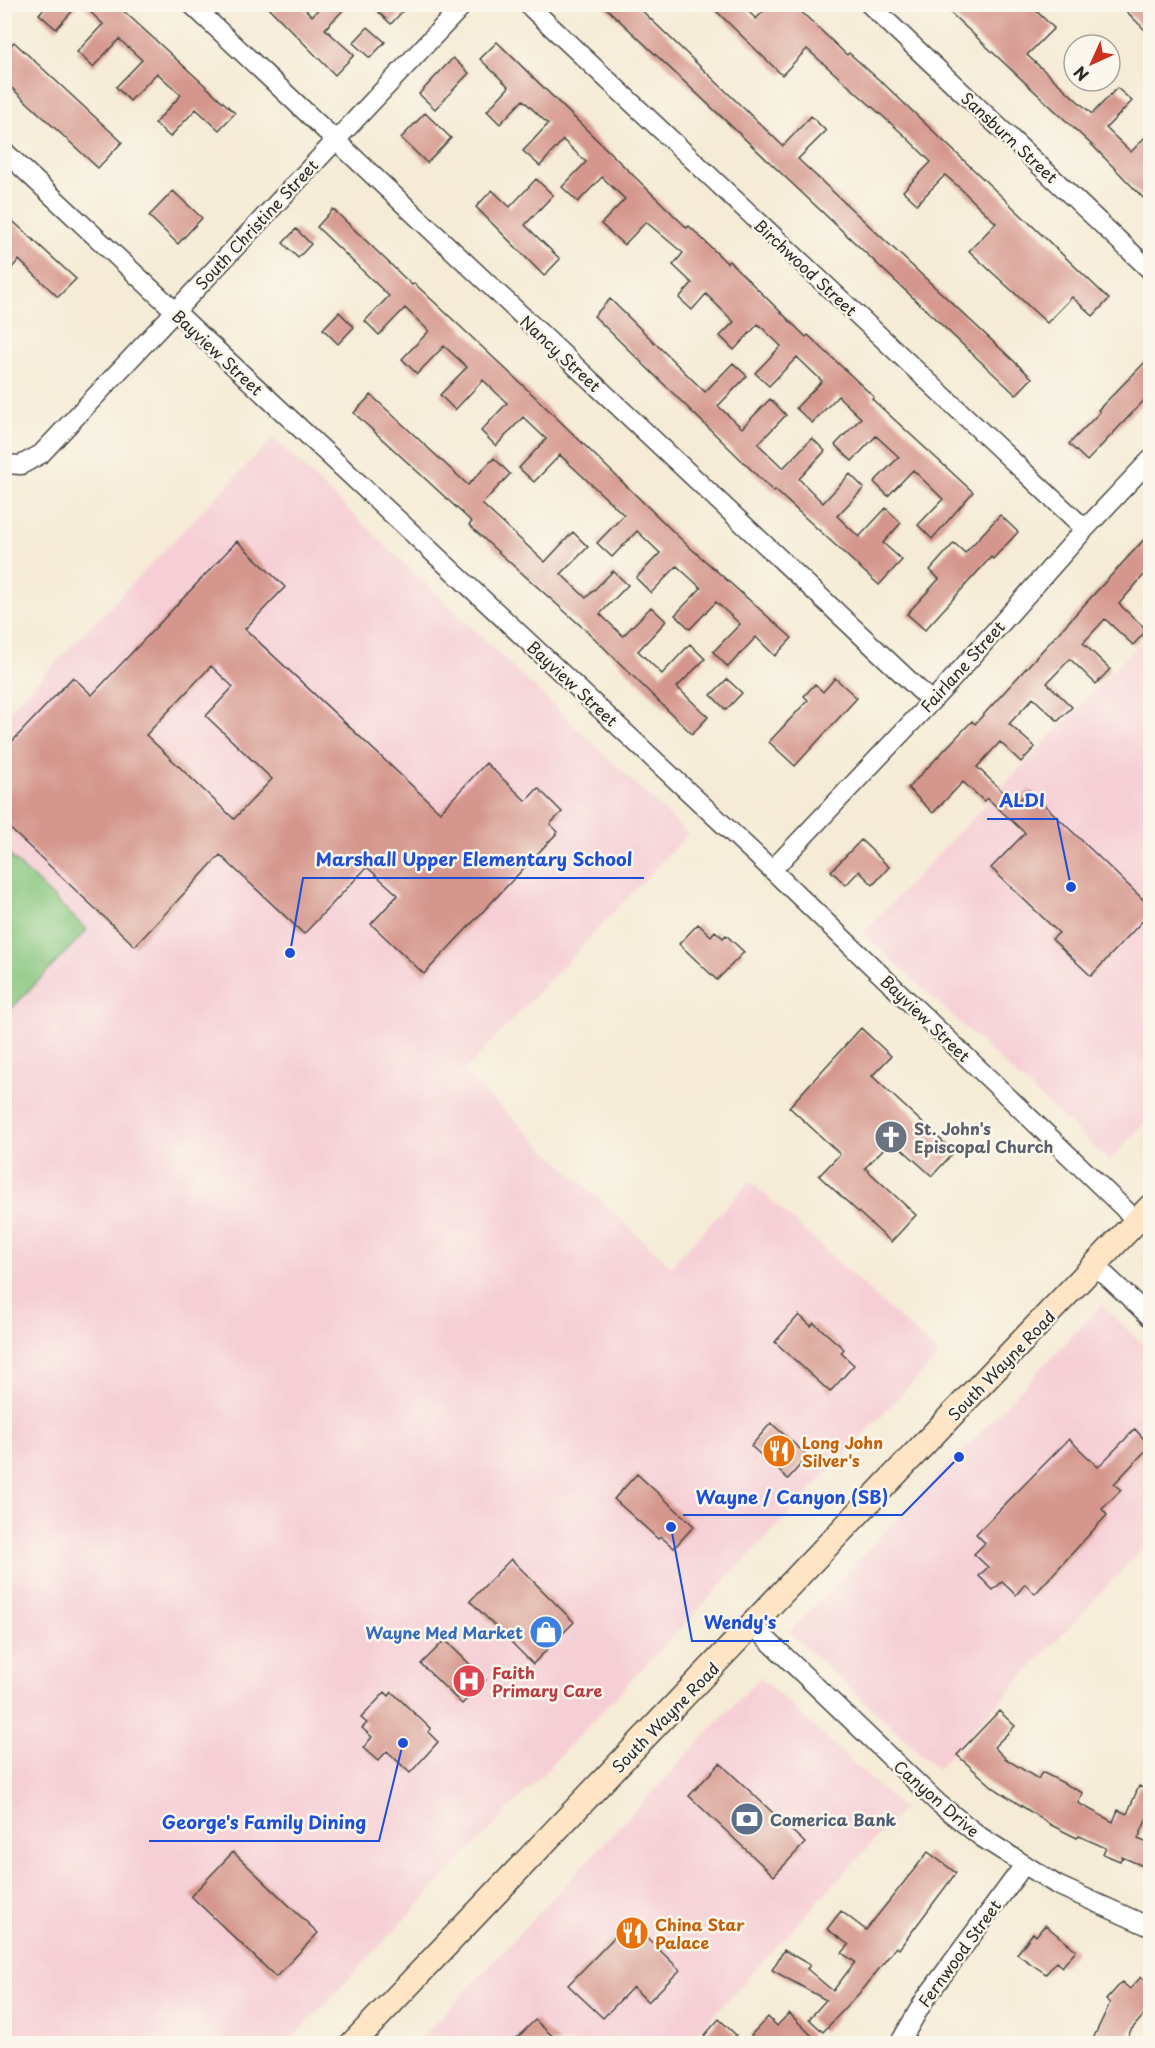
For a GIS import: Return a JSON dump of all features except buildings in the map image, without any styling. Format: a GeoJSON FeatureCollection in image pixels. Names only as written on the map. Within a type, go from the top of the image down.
{"type":"FeatureCollection","features":[{"type":"Feature","properties":{"kind":"main road","name":"South Wayne Road"},"geometry":{"type":"LineString","coordinates":[[352,2043],[753,1626],[1144,1214]]}},
{"type":"Feature","properties":{"kind":"street","name":"Nancy Street"},"geometry":{"type":"LineString","coordinates":[[191,4],[931,701]]}},
{"type":"Feature","properties":{"kind":"street","name":"South Christine Street"},"geometry":{"type":"LineString","coordinates":[[13,464],[32,461],[40,454],[464,4]]}},
{"type":"Feature","properties":{"kind":"street","name":"Birchwood Street"},"geometry":{"type":"LineString","coordinates":[[527,4],[1085,529]]}},
{"type":"Feature","properties":{"kind":"street","name":"Sansburn Street"},"geometry":{"type":"LineString","coordinates":[[869,4],[1150,270]]}},
{"type":"Feature","properties":{"kind":"street","name":"Bayview Street"},"geometry":{"type":"LineString","coordinates":[[4,151],[771,870],[1144,1214]]}},
{"type":"Feature","properties":{"kind":"street","name":"Fairlane Street"},"geometry":{"type":"LineString","coordinates":[[771,870],[931,701],[1150,460]]}},
{"type":"Feature","properties":{"kind":"street"},"geometry":{"type":"LineString","coordinates":[[1096,1266],[1150,1317]]}},
{"type":"Feature","properties":{"kind":"street","name":"Canyon Drive"},"geometry":{"type":"LineString","coordinates":[[753,1626],[938,1803],[981,1836],[1024,1864],[1092,1902],[1150,1927]]}},
{"type":"Feature","properties":{"kind":"street","name":"Fernwood Street"},"geometry":{"type":"LineString","coordinates":[[899,2043],[925,1999],[1024,1864]]}},
{"type":"Feature","properties":{"kind":"shaded area"},"geometry":{"type":"Polygon","coordinates":[[[273,438],[688,834],[463,1072],[671,1266],[750,1181],[939,1355],[288,2043],[5,2043],[4,716],[273,438]]]}},
{"type":"Feature","properties":{"kind":"shaded area"},"geometry":{"type":"Polygon","coordinates":[[[1150,632],[1150,1117],[1109,1161],[863,933],[1150,632]]]}},
{"type":"Feature","properties":{"kind":"shaded area"},"geometry":{"type":"Polygon","coordinates":[[[1102,1305],[1150,1351],[1150,1540],[937,1769],[789,1632],[1102,1305]]]}},
{"type":"Feature","properties":{"kind":"shaded area"},"geometry":{"type":"Polygon","coordinates":[[[760,1677],[903,1809],[688,2043],[416,2044],[760,1677]]]}},
{"type":"Feature","properties":{"kind":"green space"},"geometry":{"type":"Polygon","coordinates":[[[5,851],[87,930],[12,1008],[4,1001],[5,851]]]}},
{"type":"Feature","properties":{"kind":"place","name":"ALDI"},"geometry":{"type":"Point","coordinates":[1071,887]}},
{"type":"Feature","properties":{"kind":"place","name":"Marshall Upper Elementary School"},"geometry":{"type":"Point","coordinates":[290,953]}},
{"type":"Feature","properties":{"kind":"place","name":"St. John's Episcopal Church"},"geometry":{"type":"Point","coordinates":[891,1137]}},
{"type":"Feature","properties":{"kind":"place","name":"Long John Silver's"},"geometry":{"type":"Point","coordinates":[779,1451]}},
{"type":"Feature","properties":{"kind":"place","name":"Wayne / Canyon (SB)"},"geometry":{"type":"Point","coordinates":[959,1457]}},
{"type":"Feature","properties":{"kind":"place","name":"Wendy's"},"geometry":{"type":"Point","coordinates":[671,1527]}},
{"type":"Feature","properties":{"kind":"place","name":"Wayne Med Market"},"geometry":{"type":"Point","coordinates":[546,1632]}},
{"type":"Feature","properties":{"kind":"place","name":"Faith Primary Care"},"geometry":{"type":"Point","coordinates":[469,1681]}},
{"type":"Feature","properties":{"kind":"place","name":"George's Family Dining"},"geometry":{"type":"Point","coordinates":[403,1743]}},
{"type":"Feature","properties":{"kind":"place","name":"Comerica Bank"},"geometry":{"type":"Point","coordinates":[747,1819]}},
{"type":"Feature","properties":{"kind":"place","name":"China Star Palace"},"geometry":{"type":"Point","coordinates":[632,1933]}}]}
